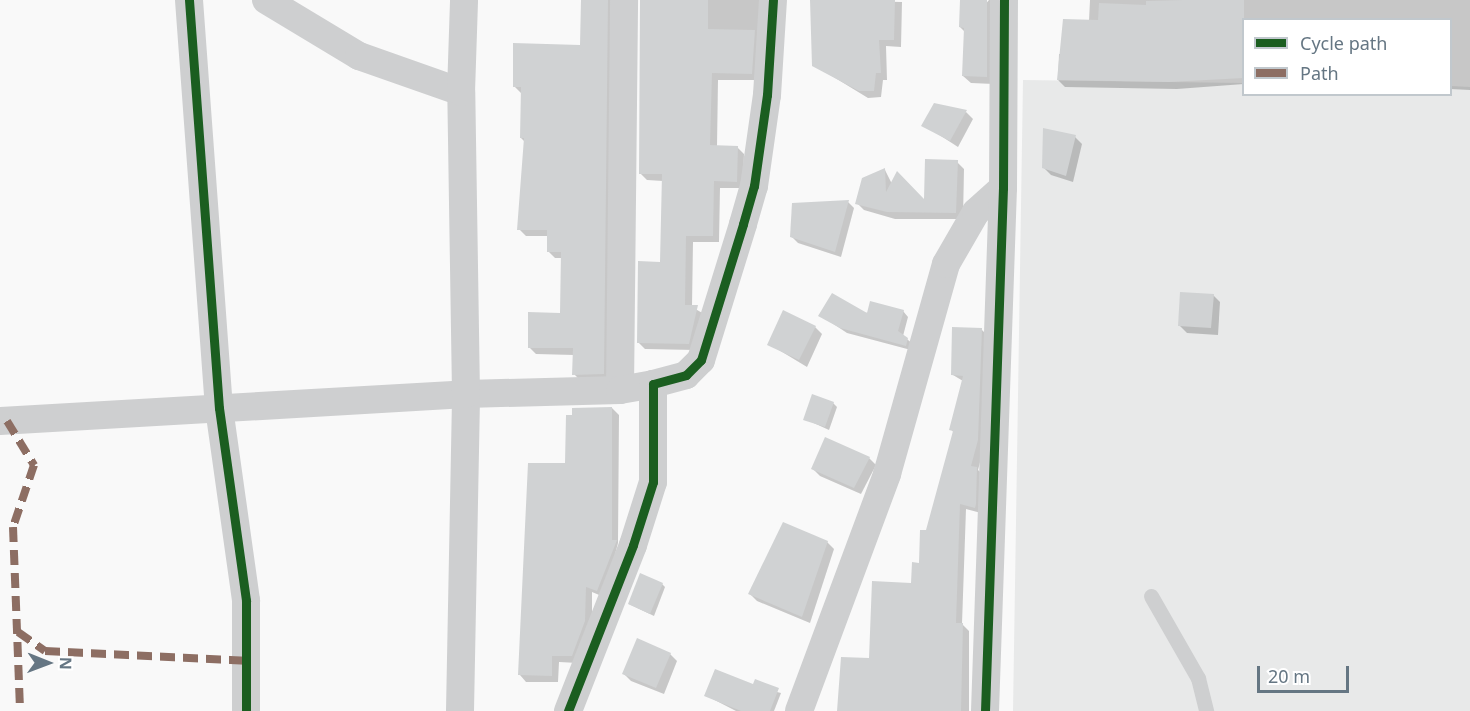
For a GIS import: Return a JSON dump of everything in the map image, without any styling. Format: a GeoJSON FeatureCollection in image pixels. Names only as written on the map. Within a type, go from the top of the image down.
{"type":"FeatureCollection","features":[{"type":"Feature","properties":{"kind":"street"},"geometry":{"type":"LineString","coordinates":[[189,0],[219,408],[246,601],[246,711]]}},
{"type":"Feature","properties":{"kind":"street"},"geometry":{"type":"LineString","coordinates":[[267,0],[358,56],[461,92]]}},
{"type":"Feature","properties":{"kind":"street"},"geometry":{"type":"LineString","coordinates":[[459,707],[466,394],[461,92],[464,0]]}},
{"type":"Feature","properties":{"kind":"street"},"geometry":{"type":"LineString","coordinates":[[620,390],[624,0]]}},
{"type":"Feature","properties":{"kind":"street"},"geometry":{"type":"LineString","coordinates":[[0,421],[466,394],[620,390],[653,384],[694,370],[709,343],[754,186],[767,94],[773,0]]}},
{"type":"Feature","properties":{"kind":"street"},"geometry":{"type":"LineString","coordinates":[[985,711],[1004,189],[1004,0]]}},
{"type":"Feature","properties":{"kind":"street"},"geometry":{"type":"LineString","coordinates":[[799,711],[887,474],[946,264],[976,212],[1004,189]]}},
{"type":"Feature","properties":{"kind":"street"},"geometry":{"type":"LineString","coordinates":[[568,711],[633,545],[653,482],[653,384]]}},
{"type":"Feature","properties":{"kind":"lane"},"geometry":{"type":"LineString","coordinates":[[1152,596],[1198,678],[1206,711]]}},
{"type":"Feature","properties":{"kind":"shaded area"},"geometry":{"type":"Polygon","coordinates":[[[1023,80],[1242,83],[1242,96],[1452,96],[1452,86],[1470,87],[1470,711],[1013,711],[1023,80]]]}},
{"type":"Feature","properties":{"kind":"building"},"geometry":{"type":"Polygon","coordinates":[[[581,0],[608,0],[604,374],[572,375],[573,348],[528,348],[528,312],[560,313],[561,252],[547,252],[547,230],[517,230],[524,138],[520,138],[521,87],[513,87],[513,43],[580,45],[581,0]]]}},
{"type":"Feature","properties":{"kind":"building"},"geometry":{"type":"Polygon","coordinates":[[[640,0],[708,0],[708,29],[755,30],[752,74],[712,73],[710,145],[738,146],[737,182],[714,181],[713,236],[686,236],[685,305],[698,305],[689,344],[637,343],[638,261],[660,262],[662,174],[639,174],[640,0]]]}},
{"type":"Feature","properties":{"kind":"building"},"geometry":{"type":"Polygon","coordinates":[[[810,0],[895,0],[894,40],[879,40],[881,73],[876,73],[874,91],[859,91],[812,66],[810,0]]]}},
{"type":"Feature","properties":{"kind":"building"},"geometry":{"type":"Polygon","coordinates":[[[960,0],[987,0],[987,77],[962,76],[964,28],[959,27],[960,0]]]}},
{"type":"Feature","properties":{"kind":"building"},"geometry":{"type":"Polygon","coordinates":[[[1244,0],[1242,78],[1169,82],[1057,80],[1063,19],[1098,20],[1099,3],[1146,5],[1146,1],[1244,0]]]}},
{"type":"Feature","properties":{"kind":"building"},"geometry":{"type":"Polygon","coordinates":[[[934,103],[967,110],[950,141],[921,126],[934,103]]]}},
{"type":"Feature","properties":{"kind":"building"},"geometry":{"type":"Polygon","coordinates":[[[1043,128],[1076,135],[1066,176],[1042,168],[1043,128]]]}},
{"type":"Feature","properties":{"kind":"building"},"geometry":{"type":"Polygon","coordinates":[[[925,159],[958,160],[956,213],[887,212],[855,204],[862,178],[885,168],[886,192],[897,171],[924,199],[925,159]]]}},
{"type":"Feature","properties":{"kind":"building"},"geometry":{"type":"Polygon","coordinates":[[[849,200],[835,252],[790,237],[792,203],[849,200]]]}},
{"type":"Feature","properties":{"kind":"building"},"geometry":{"type":"Polygon","coordinates":[[[1180,292],[1214,294],[1211,328],[1178,326],[1180,292]]]}},
{"type":"Feature","properties":{"kind":"building"},"geometry":{"type":"Polygon","coordinates":[[[832,293],[867,313],[870,301],[904,310],[898,331],[908,338],[906,346],[840,328],[818,316],[832,293]]]}},
{"type":"Feature","properties":{"kind":"building"},"geometry":{"type":"Polygon","coordinates":[[[783,310],[816,326],[799,360],[767,345],[783,310]]]}},
{"type":"Feature","properties":{"kind":"building"},"geometry":{"type":"Polygon","coordinates":[[[952,327],[982,328],[978,440],[971,466],[977,467],[976,504],[975,508],[960,504],[956,623],[963,623],[961,711],[837,711],[841,657],[869,658],[872,581],[911,583],[912,562],[919,563],[920,530],[926,530],[953,431],[949,430],[963,376],[951,375],[952,327]]]}},
{"type":"Feature","properties":{"kind":"building"},"geometry":{"type":"Polygon","coordinates":[[[812,394],[834,402],[825,427],[803,420],[812,394]]]}},
{"type":"Feature","properties":{"kind":"building"},"geometry":{"type":"Polygon","coordinates":[[[612,407],[612,540],[617,540],[597,591],[586,587],[585,621],[572,656],[552,656],[552,676],[518,675],[528,463],[565,463],[566,415],[572,415],[572,408],[612,407]]]}},
{"type":"Feature","properties":{"kind":"building"},"geometry":{"type":"Polygon","coordinates":[[[825,437],[870,457],[854,488],[811,469],[825,437]]]}},
{"type":"Feature","properties":{"kind":"building"},"geometry":{"type":"Polygon","coordinates":[[[783,522],[828,541],[802,617],[748,594],[783,522]]]}},
{"type":"Feature","properties":{"kind":"building"},"geometry":{"type":"Polygon","coordinates":[[[640,573],[663,583],[650,614],[628,604],[640,573]]]}},
{"type":"Feature","properties":{"kind":"building"},"geometry":{"type":"Polygon","coordinates":[[[637,638],[671,653],[656,688],[622,674],[637,638]]]}},
{"type":"Feature","properties":{"kind":"building"},"geometry":{"type":"Polygon","coordinates":[[[715,669],[753,684],[755,679],[779,688],[770,711],[741,711],[704,696],[715,669]]]}},
{"type":"Feature","properties":{"kind":"marked path"},"geometry":{"type":"LineString","coordinates":[[7,421],[34,465],[13,527],[20,711]]}},
{"type":"Feature","properties":{"kind":"marked path"},"geometry":{"type":"LineString","coordinates":[[18,632],[45,651],[246,661]]}},
{"type":"Feature","properties":{"kind":"cycle path"},"geometry":{"type":"LineString","coordinates":[[189,0],[219,408],[246,601],[246,711]]}},
{"type":"Feature","properties":{"kind":"cycle path"},"geometry":{"type":"LineString","coordinates":[[568,711],[633,545],[653,482],[653,384],[686,375],[701,360],[754,186],[767,95],[773,0]]}},
{"type":"Feature","properties":{"kind":"cycle path"},"geometry":{"type":"LineString","coordinates":[[985,711],[1003,188],[1004,0]]}}]}
